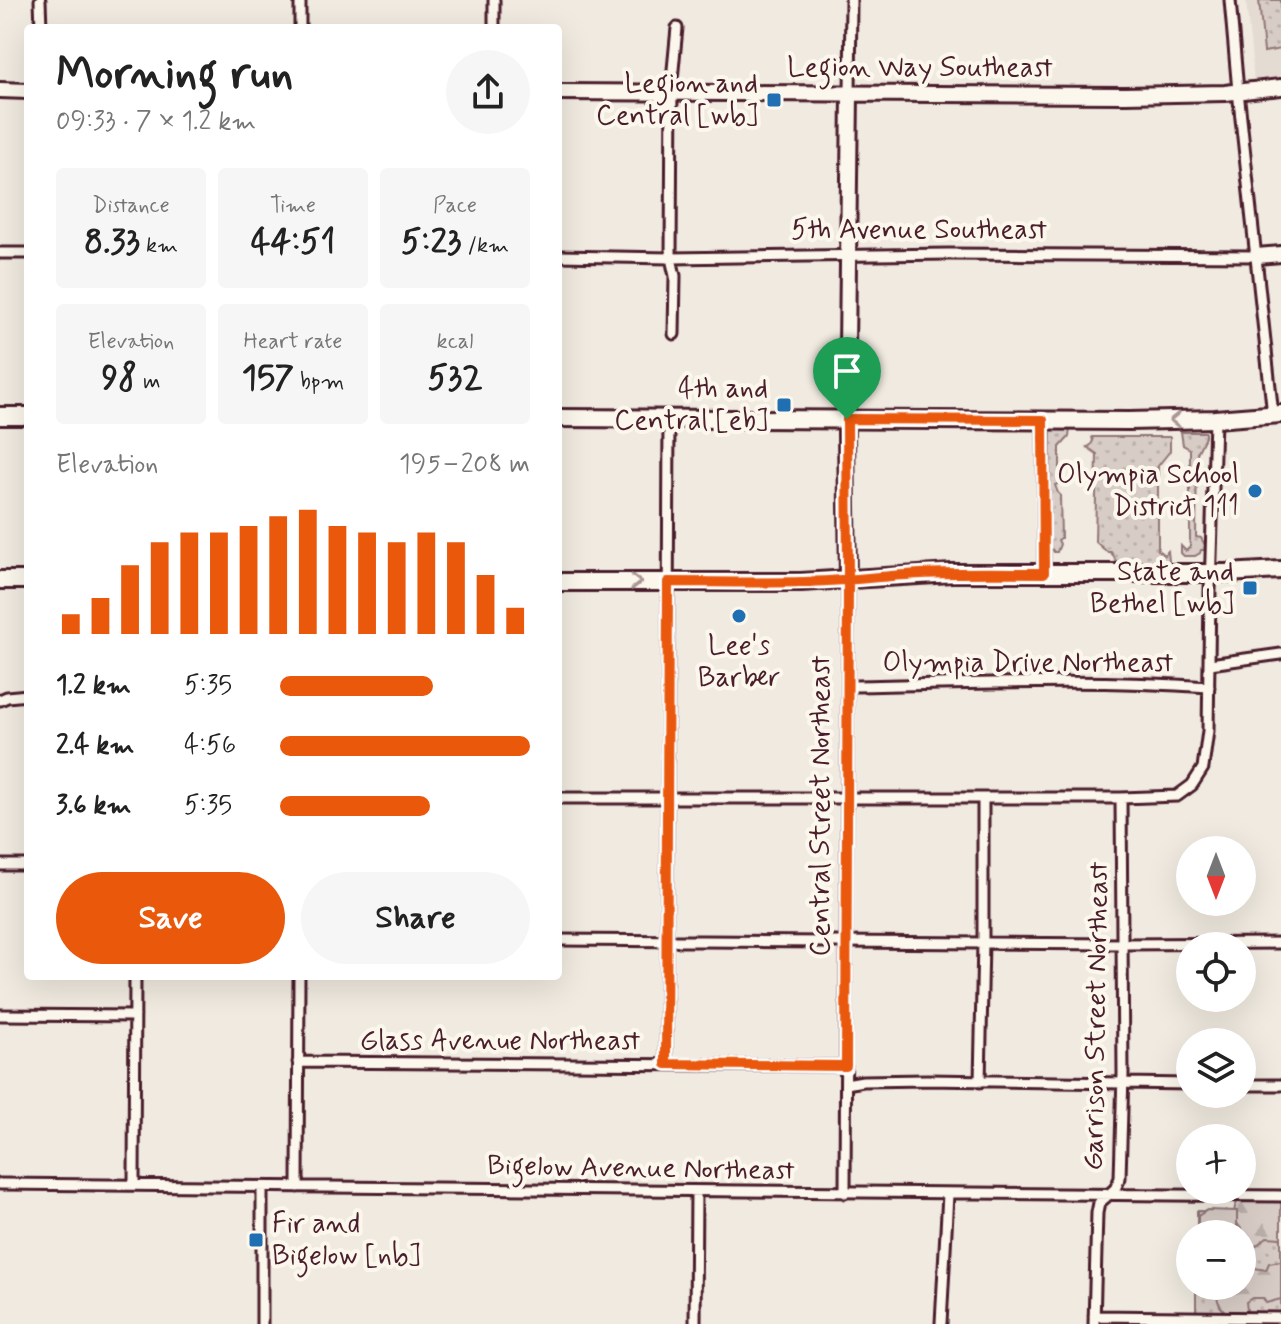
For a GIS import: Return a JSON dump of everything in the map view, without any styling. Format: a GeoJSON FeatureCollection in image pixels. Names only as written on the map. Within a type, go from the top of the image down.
{"type":"FeatureCollection","features":[{"type":"Feature","properties":{"kind":"main road"},"geometry":{"type":"LineString","coordinates":[[562,418],[1043,420],[1215,419],[1277,415]]}},
{"type":"Feature","properties":{"kind":"main road"},"geometry":{"type":"LineString","coordinates":[[0,416],[24,416]]}},
{"type":"Feature","properties":{"kind":"main road"},"geometry":{"type":"LineString","coordinates":[[562,582],[801,582],[923,574],[1281,570]]}},
{"type":"Feature","properties":{"kind":"main road"},"geometry":{"type":"LineString","coordinates":[[0,580],[24,580]]}},
{"type":"Feature","properties":{"kind":"street"},"geometry":{"type":"LineString","coordinates":[[40,0],[41,24]]}},
{"type":"Feature","properties":{"kind":"street"},"geometry":{"type":"LineString","coordinates":[[300,0],[300,24]]}},
{"type":"Feature","properties":{"kind":"street"},"geometry":{"type":"LineString","coordinates":[[494,0],[494,24]]}},
{"type":"Feature","properties":{"kind":"street"},"geometry":{"type":"LineString","coordinates":[[850,94],[851,0]]}},
{"type":"Feature","properties":{"kind":"street"},"geometry":{"type":"LineString","coordinates":[[1230,0],[1277,415]]}},
{"type":"Feature","properties":{"kind":"street"},"geometry":{"type":"LineString","coordinates":[[674,334],[672,93],[677,28]]}},
{"type":"Feature","properties":{"kind":"street","name":"Legion Way Southeast"},"geometry":{"type":"LineString","coordinates":[[562,92],[1125,95],[1281,87]]}},
{"type":"Feature","properties":{"kind":"street"},"geometry":{"type":"LineString","coordinates":[[0,90],[24,91]]}},
{"type":"Feature","properties":{"kind":"street","name":"Central Street Northeast"},"geometry":{"type":"LineString","coordinates":[[845,1193],[850,94]]}},
{"type":"Feature","properties":{"kind":"street"},"geometry":{"type":"LineString","coordinates":[[0,253],[24,253]]}},
{"type":"Feature","properties":{"kind":"street","name":"5th Avenue Southeast"},"geometry":{"type":"LineString","coordinates":[[562,256],[1281,254]]}},
{"type":"Feature","properties":{"kind":"street"},"geometry":{"type":"LineString","coordinates":[[666,1064],[669,418]]}},
{"type":"Feature","properties":{"kind":"street"},"geometry":{"type":"LineString","coordinates":[[562,798],[1177,796],[1192,785],[1203,768],[1208,731],[1215,419]]}},
{"type":"Feature","properties":{"kind":"street"},"geometry":{"type":"LineString","coordinates":[[1043,420],[1044,573]]}},
{"type":"Feature","properties":{"kind":"street"},"geometry":{"type":"LineString","coordinates":[[1210,664],[1281,654]]}},
{"type":"Feature","properties":{"kind":"street","name":"Olympia Drive Northeast"},"geometry":{"type":"LineString","coordinates":[[848,686],[1101,682],[1209,687]]}},
{"type":"Feature","properties":{"kind":"street"},"geometry":{"type":"LineString","coordinates":[[0,700],[24,695]]}},
{"type":"Feature","properties":{"kind":"street"},"geometry":{"type":"LineString","coordinates":[[980,1082],[983,798]]}},
{"type":"Feature","properties":{"kind":"street","name":"Garrison Street Northeast"},"geometry":{"type":"LineString","coordinates":[[1094,1320],[1097,1213],[1099,1203],[1115,1189],[1120,1178],[1121,798]]}},
{"type":"Feature","properties":{"kind":"street"},"geometry":{"type":"LineString","coordinates":[[0,865],[24,865]]}},
{"type":"Feature","properties":{"kind":"street"},"geometry":{"type":"LineString","coordinates":[[562,940],[1281,943]]}},
{"type":"Feature","properties":{"kind":"street"},"geometry":{"type":"LineString","coordinates":[[134,1185],[135,980]]}},
{"type":"Feature","properties":{"kind":"street"},"geometry":{"type":"LineString","coordinates":[[298,1187],[299,980]]}},
{"type":"Feature","properties":{"kind":"street"},"geometry":{"type":"LineString","coordinates":[[0,1015],[135,1016]]}},
{"type":"Feature","properties":{"kind":"street","name":"Glass Avenue Northeast"},"geometry":{"type":"LineString","coordinates":[[298,1062],[846,1066]]}},
{"type":"Feature","properties":{"kind":"street"},"geometry":{"type":"LineString","coordinates":[[846,1084],[863,1081],[1176,1084]]}},
{"type":"Feature","properties":{"kind":"street"},"geometry":{"type":"LineString","coordinates":[[1256,1085],[1281,1085]]}},
{"type":"Feature","properties":{"kind":"street","name":"Bigelow Avenue Northeast"},"geometry":{"type":"LineString","coordinates":[[0,1184],[1281,1196]]}},
{"type":"Feature","properties":{"kind":"street"},"geometry":{"type":"LineString","coordinates":[[262,1187],[262,1324]]}},
{"type":"Feature","properties":{"kind":"street"},"geometry":{"type":"LineString","coordinates":[[695,1324],[696,1191]]}},
{"type":"Feature","properties":{"kind":"street"},"geometry":{"type":"LineString","coordinates":[[941,1323],[948,1194]]}},
{"type":"Feature","properties":{"kind":"street"},"geometry":{"type":"LineString","coordinates":[[1094,1320],[1258,1321],[1281,1318]]}},
{"type":"Feature","properties":{"kind":"shaded area"},"geometry":{"type":"Polygon","coordinates":[[[1246,0],[1281,0],[1281,78],[1254,80],[1246,0]]]}},
{"type":"Feature","properties":{"kind":"green space"},"geometry":{"type":"Polygon","coordinates":[[[1259,0],[1281,0],[1281,49],[1264,52],[1259,0]]]}},
{"type":"Feature","properties":{"kind":"green space"},"geometry":{"type":"Polygon","coordinates":[[[1051,429],[1070,429],[1069,437],[1060,447],[1060,483],[1055,485],[1060,495],[1061,538],[1057,552],[1049,545],[1051,429]]]}},
{"type":"Feature","properties":{"kind":"green space"},"geometry":{"type":"Polygon","coordinates":[[[1181,432],[1205,432],[1197,453],[1196,537],[1201,538],[1205,550],[1195,556],[1181,553],[1181,546],[1186,551],[1190,547],[1190,449],[1183,445],[1181,432]]]}},
{"type":"Feature","properties":{"kind":"green space"},"geometry":{"type":"Polygon","coordinates":[[[1092,437],[1170,437],[1170,451],[1158,466],[1158,550],[1164,555],[1168,551],[1169,561],[1116,561],[1111,552],[1095,541],[1097,454],[1087,447],[1093,441],[1092,437]]]}},
{"type":"Feature","properties":{"kind":"green space"},"geometry":{"type":"Polygon","coordinates":[[[1261,1198],[1281,1200],[1281,1240],[1267,1237],[1256,1246],[1256,1220],[1236,1220],[1236,1204],[1257,1202],[1261,1198]]]}},
{"type":"Feature","properties":{"kind":"green space"},"geometry":{"type":"Polygon","coordinates":[[[1207,1210],[1237,1211],[1237,1220],[1198,1220],[1198,1216],[1207,1210]]]}},
{"type":"Feature","properties":{"kind":"green space"},"geometry":{"type":"Polygon","coordinates":[[[1197,1211],[1281,1212],[1281,1315],[1196,1314],[1196,1300],[1256,1300],[1256,1220],[1197,1220],[1197,1211]]]}},
{"type":"Feature","properties":{"kind":"green space"},"geometry":{"type":"Polygon","coordinates":[[[1281,1261],[1281,1299],[1266,1303],[1263,1298],[1256,1298],[1256,1268],[1266,1270],[1269,1263],[1281,1261]]]}},
{"type":"Feature","properties":{"kind":"green space"},"geometry":{"type":"Polygon","coordinates":[[[1218,1300],[1249,1300],[1246,1302],[1247,1310],[1232,1319],[1218,1300]]]}},
{"type":"Feature","properties":{"kind":"place","name":"Legion and Central [wb]"},"geometry":{"type":"Point","coordinates":[774,100]}},
{"type":"Feature","properties":{"kind":"place","name":"4th and Central [eb]"},"geometry":{"type":"Point","coordinates":[784,405]}},
{"type":"Feature","properties":{"kind":"place","name":"Olympia School District 111"},"geometry":{"type":"Point","coordinates":[1255,491]}},
{"type":"Feature","properties":{"kind":"place","name":"State and Bethel [wb]"},"geometry":{"type":"Point","coordinates":[1250,588]}},
{"type":"Feature","properties":{"kind":"place","name":"Lee's Barber"},"geometry":{"type":"Point","coordinates":[739,616]}},
{"type":"Feature","properties":{"kind":"place","name":"Fir and Bigelow [nb]"},"geometry":{"type":"Point","coordinates":[256,1240]}},
{"type":"Feature","properties":{"kind":"route"},"geometry":{"type":"LineString","coordinates":[[847,419],[846,434],[848,579],[848,941],[846,1066],[666,1064],[668,582],[801,582],[835,580],[848,579],[923,574],[1044,573],[1043,420],[847,419]]}}]}
